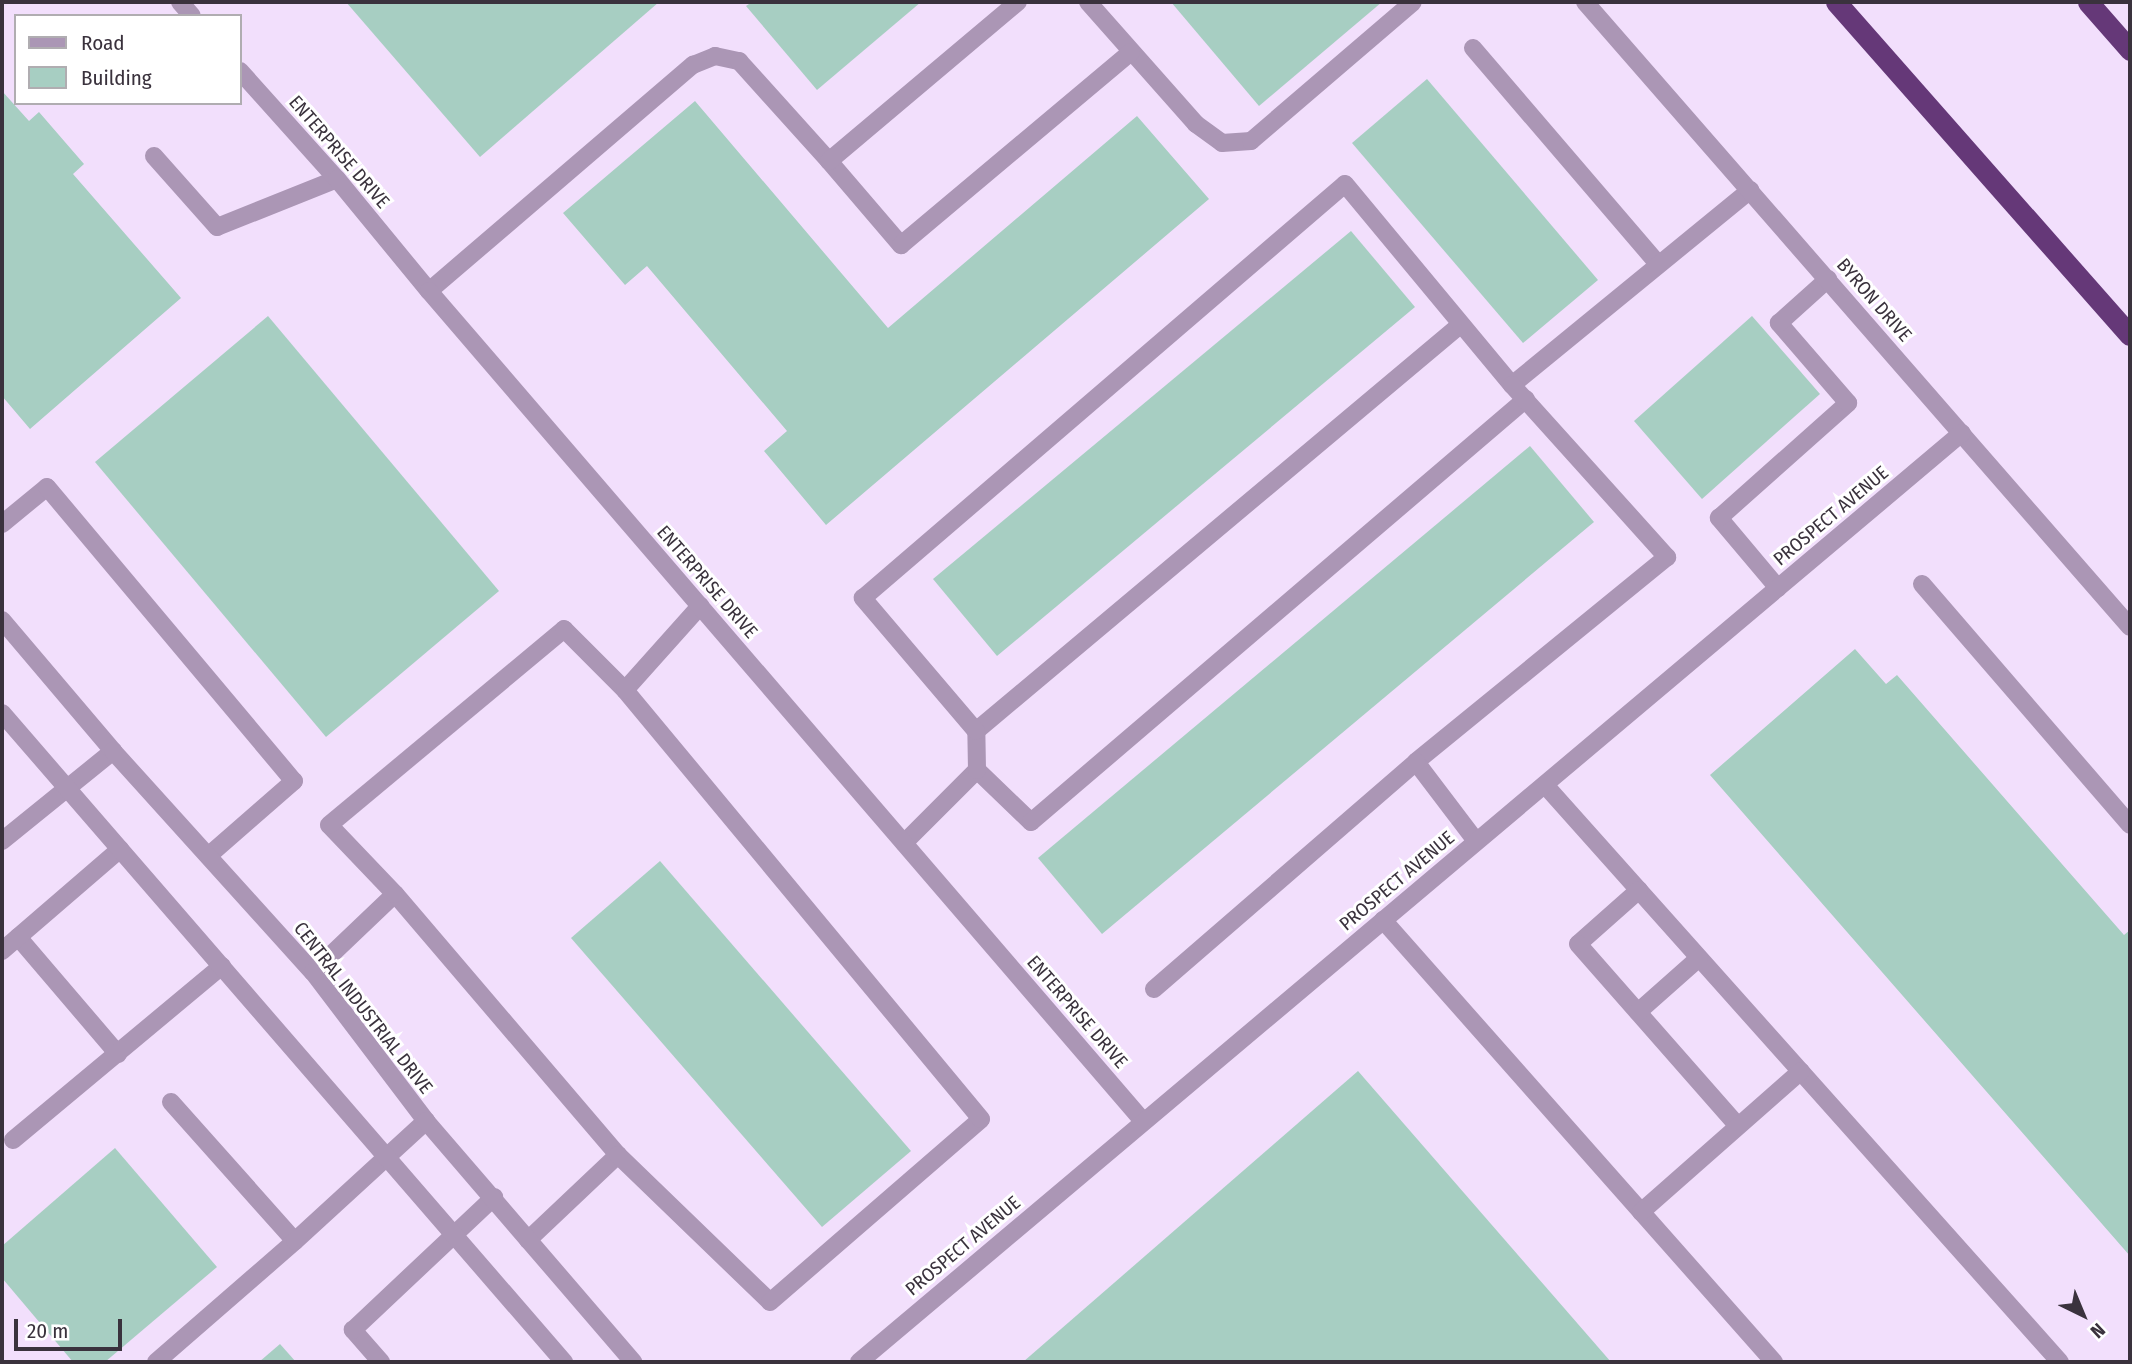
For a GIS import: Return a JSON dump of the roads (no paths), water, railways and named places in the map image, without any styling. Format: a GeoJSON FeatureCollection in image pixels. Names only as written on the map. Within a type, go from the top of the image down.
{"type":"FeatureCollection","features":[{"type":"Feature","properties":{"kind":"highway"},"geometry":{"type":"LineString","coordinates":[[1836,2],[2130,335]]}},
{"type":"Feature","properties":{"kind":"highway"},"geometry":{"type":"LineString","coordinates":[[2088,2],[2130,50]]}},
{"type":"Feature","properties":{"kind":"street"},"geometry":{"type":"LineString","coordinates":[[829,161],[1018,2]]}},
{"type":"Feature","properties":{"kind":"street"},"geometry":{"type":"LineString","coordinates":[[1088,2],[1196,124],[1222,143],[1251,141],[1413,2]]}},
{"type":"Feature","properties":{"kind":"street","name":"BYRON DRIVE"},"geometry":{"type":"LineString","coordinates":[[1585,2],[2130,627]]}},
{"type":"Feature","properties":{"kind":"street"},"geometry":{"type":"LineString","coordinates":[[1473,48],[1657,263]]}},
{"type":"Feature","properties":{"kind":"street"},"geometry":{"type":"LineString","coordinates":[[429,291],[693,65],[715,56],[739,61],[901,245],[1131,52]]}},
{"type":"Feature","properties":{"kind":"street","name":"ENTERPRISE DRIVE"},"geometry":{"type":"LineString","coordinates":[[242,73],[337,179],[429,291],[1143,1121]]}},
{"type":"Feature","properties":{"kind":"street"},"geometry":{"type":"LineString","coordinates":[[154,156],[217,227],[337,179]]}},
{"type":"Feature","properties":{"kind":"street"},"geometry":{"type":"LineString","coordinates":[[1154,989],[1416,762],[1667,557],[1460,325],[1345,184],[863,598],[976,731],[977,770],[1031,822],[1526,399]]}},
{"type":"Feature","properties":{"kind":"street"},"geometry":{"type":"LineString","coordinates":[[1512,385],[1657,263],[1750,190]]}},
{"type":"Feature","properties":{"kind":"street"},"geometry":{"type":"LineString","coordinates":[[1778,588],[1719,517],[1848,403],[1779,323],[1828,279]]}},
{"type":"Feature","properties":{"kind":"street"},"geometry":{"type":"LineString","coordinates":[[976,731],[1460,325]]}},
{"type":"Feature","properties":{"kind":"street","name":"PROSPECT AVENUE"},"geometry":{"type":"LineString","coordinates":[[859,1362],[1962,433]]}},
{"type":"Feature","properties":{"kind":"street"},"geometry":{"type":"LineString","coordinates":[[2,524],[47,487],[294,781],[208,856]]}},
{"type":"Feature","properties":{"kind":"street"},"geometry":{"type":"LineString","coordinates":[[1922,584],[2130,825]]}},
{"type":"Feature","properties":{"kind":"street"},"geometry":{"type":"LineString","coordinates":[[625,690],[700,606]]}},
{"type":"Feature","properties":{"kind":"street","name":"CENTRAL INDUSTRIAL DRIVE"},"geometry":{"type":"LineString","coordinates":[[2,620],[113,751],[313,972],[426,1121],[633,1362]]}},
{"type":"Feature","properties":{"kind":"street"},"geometry":{"type":"LineString","coordinates":[[564,629],[625,690],[981,1119],[770,1302],[618,1155],[395,894],[329,825],[564,629]]}},
{"type":"Feature","properties":{"kind":"street"},"geometry":{"type":"LineString","coordinates":[[2,713],[564,1362]]}},
{"type":"Feature","properties":{"kind":"street"},"geometry":{"type":"LineString","coordinates":[[2,841],[113,751]]}},
{"type":"Feature","properties":{"kind":"street"},"geometry":{"type":"LineString","coordinates":[[1416,762],[1476,841]]}},
{"type":"Feature","properties":{"kind":"street"},"geometry":{"type":"LineString","coordinates":[[904,843],[977,770]]}},
{"type":"Feature","properties":{"kind":"street"},"geometry":{"type":"LineString","coordinates":[[1545,785],[2060,1362]]}},
{"type":"Feature","properties":{"kind":"street"},"geometry":{"type":"LineString","coordinates":[[2,951],[120,849]]}},
{"type":"Feature","properties":{"kind":"street"},"geometry":{"type":"LineString","coordinates":[[1639,890],[1578,944],[1738,1126]]}},
{"type":"Feature","properties":{"kind":"street"},"geometry":{"type":"LineString","coordinates":[[313,972],[395,894]]}},
{"type":"Feature","properties":{"kind":"street"},"geometry":{"type":"LineString","coordinates":[[1383,920],[1774,1362]]}},
{"type":"Feature","properties":{"kind":"street"},"geometry":{"type":"LineString","coordinates":[[18,937],[118,1054]]}},
{"type":"Feature","properties":{"kind":"street"},"geometry":{"type":"LineString","coordinates":[[1638,1012],[1699,958]]}},
{"type":"Feature","properties":{"kind":"street"},"geometry":{"type":"LineString","coordinates":[[13,1140],[222,966]]}},
{"type":"Feature","properties":{"kind":"street"},"geometry":{"type":"LineString","coordinates":[[1641,1212],[1801,1071]]}},
{"type":"Feature","properties":{"kind":"street"},"geometry":{"type":"LineString","coordinates":[[171,1102],[295,1241]]}},
{"type":"Feature","properties":{"kind":"street"},"geometry":{"type":"LineString","coordinates":[[156,1362],[295,1241],[426,1121]]}},
{"type":"Feature","properties":{"kind":"street"},"geometry":{"type":"LineString","coordinates":[[528,1240],[618,1155]]}},
{"type":"Feature","properties":{"kind":"street"},"geometry":{"type":"LineString","coordinates":[[381,1362],[353,1329],[494,1197]]}}]}
